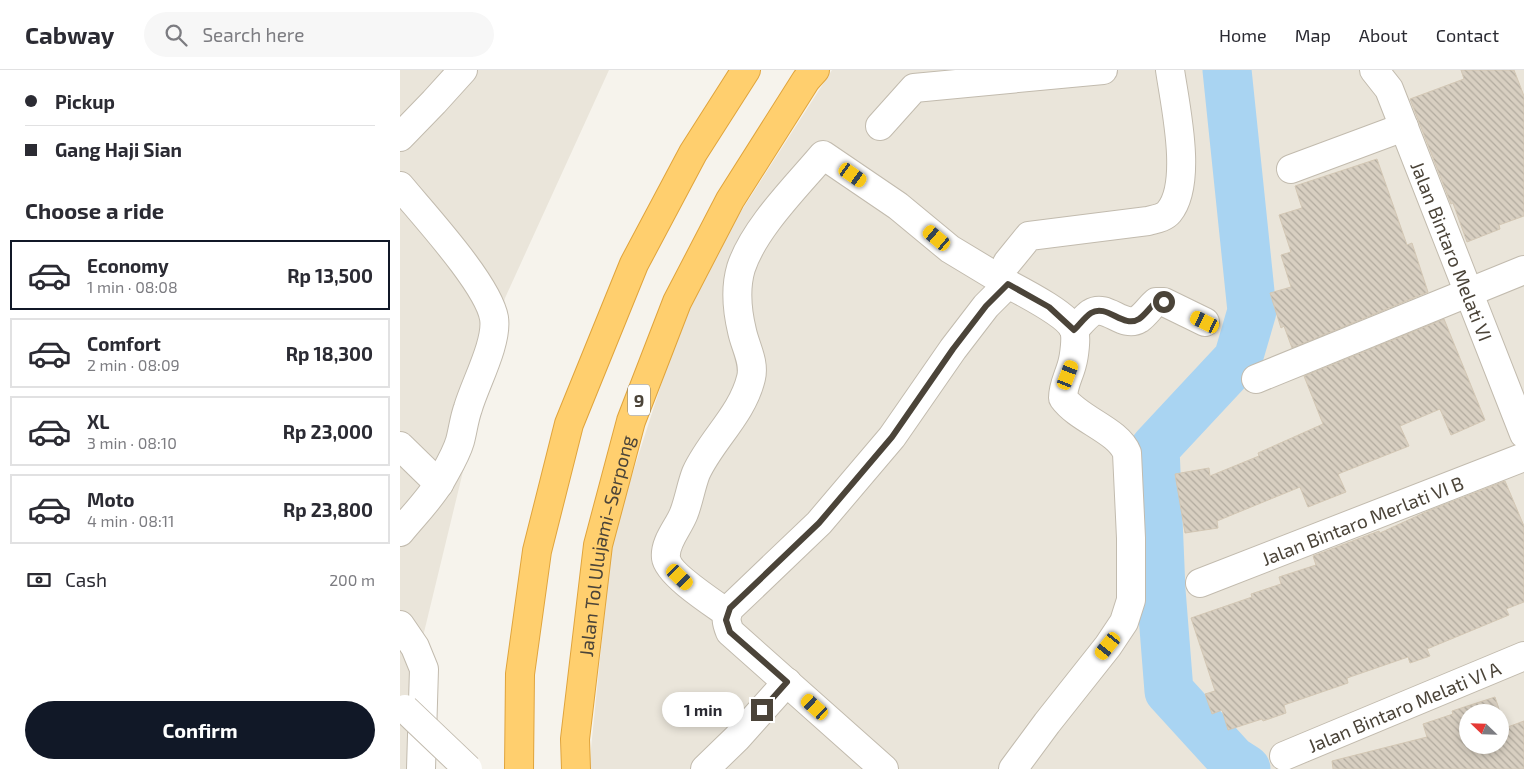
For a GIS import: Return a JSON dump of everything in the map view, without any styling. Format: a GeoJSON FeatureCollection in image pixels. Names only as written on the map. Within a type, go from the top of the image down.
{"type":"FeatureCollection","features":[{"type":"Feature","properties":{"kind":"highway"},"geometry":{"type":"LineString","coordinates":[[519,769],[520,674],[537,550],[569,424],[634,264],[693,153],[746,70]]}},
{"type":"Feature","properties":{"kind":"highway","name":"Jalan Tol Ulujami–Serpong"},"geometry":{"type":"LineString","coordinates":[[576,769],[575,739],[598,545],[631,421],[677,302],[730,200],[815,70]]}},
{"type":"Feature","properties":{"kind":"street"},"geometry":{"type":"LineString","coordinates":[[400,136],[463,70]]}},
{"type":"Feature","properties":{"kind":"street"},"geometry":{"type":"LineString","coordinates":[[880,126],[914,88],[1103,70]]}},
{"type":"Feature","properties":{"kind":"street"},"geometry":{"type":"LineString","coordinates":[[884,769],[730,632],[726,620],[727,613],[736,602],[819,523],[892,437],[953,349],[986,306],[1029,236],[1148,220],[1165,216],[1170,211],[1175,202],[1183,165],[1170,70]]}},
{"type":"Feature","properties":{"kind":"street","name":"Jalan Bintaro Melati VI"},"geometry":{"type":"LineString","coordinates":[[1374,70],[1389,89],[1524,434]]}},
{"type":"Feature","properties":{"kind":"street"},"geometry":{"type":"LineString","coordinates":[[1291,169],[1404,127]]}},
{"type":"Feature","properties":{"kind":"street"},"geometry":{"type":"LineString","coordinates":[[727,613],[691,587],[670,567],[666,559],[667,546],[684,513],[696,473],[733,417],[752,377],[751,358],[742,332],[736,300],[742,268],[755,240],[777,210],[823,155],[898,206],[950,249],[1008,273],[1074,330],[1076,336],[1072,365],[1064,386],[1063,398],[1077,412],[1119,440],[1128,452],[1131,600],[1124,622],[1108,646],[1013,769]]}},
{"type":"Feature","properties":{"kind":"street"},"geometry":{"type":"LineString","coordinates":[[400,186],[467,269],[487,297],[494,317],[494,328],[490,344],[468,408],[459,443],[438,484],[400,532]]}},
{"type":"Feature","properties":{"kind":"street"},"geometry":{"type":"LineString","coordinates":[[1256,379],[1524,270]]}},
{"type":"Feature","properties":{"kind":"street"},"geometry":{"type":"LineString","coordinates":[[1074,330],[1090,313],[1096,311],[1104,311],[1130,321],[1138,320],[1156,302],[1164,302],[1205,322]]}},
{"type":"Feature","properties":{"kind":"street"},"geometry":{"type":"LineString","coordinates":[[400,446],[438,484]]}},
{"type":"Feature","properties":{"kind":"street","name":"Jalan Bintaro Merlati VI B"},"geometry":{"type":"LineString","coordinates":[[1200,583],[1524,457]]}},
{"type":"Feature","properties":{"kind":"street"},"geometry":{"type":"LineString","coordinates":[[400,625],[415,647],[424,669],[421,769]]}},
{"type":"Feature","properties":{"kind":"street","name":"Jalan Bintaro Melati VI A"},"geometry":{"type":"LineString","coordinates":[[1284,756],[1524,656]]}},
{"type":"Feature","properties":{"kind":"street"},"geometry":{"type":"LineString","coordinates":[[705,769],[737,738],[787,682]]}},
{"type":"Feature","properties":{"kind":"street"},"geometry":{"type":"LineString","coordinates":[[402,706],[468,769]]}},
{"type":"Feature","properties":{"kind":"shaded area"},"geometry":{"type":"Polygon","coordinates":[[[400,70],[609,70],[505,298],[419,653],[422,769],[400,769],[400,70]]]}},
{"type":"Feature","properties":{"kind":"shaded area"},"geometry":{"type":"Polygon","coordinates":[[[832,70],[1524,70],[1524,769],[589,769],[612,537],[693,286],[832,70]]]}},
{"type":"Feature","properties":{"kind":"building"},"geometry":{"type":"Polygon","coordinates":[[[1461,70],[1514,70],[1524,96],[1524,216],[1499,225],[1500,229],[1467,242],[1410,99],[1464,79],[1461,70]]]}},
{"type":"Feature","properties":{"kind":"building"},"geometry":{"type":"Polygon","coordinates":[[[1377,159],[1407,245],[1412,243],[1428,292],[1292,348],[1284,326],[1281,328],[1270,293],[1291,287],[1281,255],[1291,252],[1279,215],[1302,208],[1295,186],[1377,159]]]}},
{"type":"Feature","properties":{"kind":"building"},"geometry":{"type":"Polygon","coordinates":[[[1444,319],[1485,420],[1451,435],[1440,409],[1400,426],[1409,446],[1338,474],[1346,492],[1308,507],[1300,487],[1217,521],[1218,528],[1185,533],[1175,474],[1209,468],[1210,476],[1259,456],[1258,453],[1323,424],[1304,376],[1444,319]]]}},
{"type":"Feature","properties":{"kind":"building"},"geometry":{"type":"Polygon","coordinates":[[[1505,481],[1524,526],[1524,602],[1506,609],[1509,615],[1427,649],[1430,656],[1410,663],[1408,657],[1347,678],[1348,683],[1284,705],[1286,713],[1263,721],[1262,719],[1228,730],[1222,710],[1212,714],[1205,694],[1215,691],[1191,618],[1252,597],[1251,594],[1281,584],[1279,577],[1316,565],[1313,556],[1379,531],[1380,533],[1428,511],[1505,481]]]}},
{"type":"Feature","properties":{"kind":"building"},"geometry":{"type":"Polygon","coordinates":[[[1495,697],[1497,704],[1474,704],[1495,697]]]}},
{"type":"Feature","properties":{"kind":"building"},"geometry":{"type":"Polygon","coordinates":[[[1459,709],[1459,754],[1509,754],[1509,727],[1524,721],[1524,769],[1333,769],[1332,761],[1427,737],[1423,724],[1453,714],[1452,711],[1459,709]]]}},
{"type":"Feature","properties":{"kind":"waterway"},"geometry":{"type":"LineString","coordinates":[[1227,70],[1252,311],[1238,359],[1155,448],[1161,590],[1169,691],[1232,760],[1246,769]]}},
{"type":"Feature","properties":{"kind":"route"},"geometry":{"type":"LineString","coordinates":[[762,710],[787,682],[730,632],[726,620],[727,613],[819,523],[892,437],[953,349],[986,306],[1008,284],[1049,307],[1070,324],[1074,330],[1090,313],[1096,311],[1104,311],[1130,321],[1138,320],[1156,302],[1164,302]]}}]}
